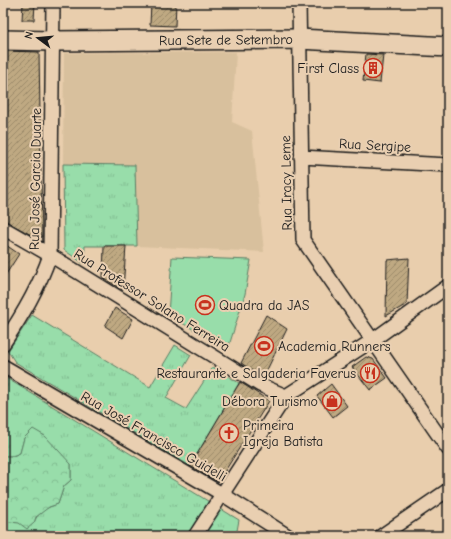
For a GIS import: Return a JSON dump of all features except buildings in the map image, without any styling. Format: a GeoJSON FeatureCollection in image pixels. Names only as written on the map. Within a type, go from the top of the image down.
{"type":"FeatureCollection","features":[{"type":"Feature","properties":{"kind":"main road","name":"Rua Sete de Setembro"},"geometry":{"type":"LineString","coordinates":[[3,40],[299,39],[448,47]]}},
{"type":"Feature","properties":{"kind":"street","name":"Rua José Garcia Duarte"},"geometry":{"type":"LineString","coordinates":[[3,344],[32,298],[42,278],[50,255],[53,3]]}},
{"type":"Feature","properties":{"kind":"street","name":"Rua Iracy Leme"},"geometry":{"type":"LineString","coordinates":[[299,3],[303,240],[448,449]]}},
{"type":"Feature","properties":{"kind":"street","name":"Rua Sergipe"},"geometry":{"type":"LineString","coordinates":[[301,157],[448,165]]}},
{"type":"Feature","properties":{"kind":"street","name":"Rua Professor Solano Ferreira"},"geometry":{"type":"LineString","coordinates":[[3,228],[50,255],[260,386],[286,396]]}},
{"type":"Feature","properties":{"kind":"street"},"geometry":{"type":"LineString","coordinates":[[195,536],[286,396],[373,340],[448,286]]}},
{"type":"Feature","properties":{"kind":"street","name":"Rua José Francisco Guidelli"},"geometry":{"type":"LineString","coordinates":[[3,366],[222,494],[288,536]]}},
{"type":"Feature","properties":{"kind":"street"},"geometry":{"type":"LineString","coordinates":[[380,536],[448,490]]}},
{"type":"Feature","properties":{"kind":"shaded area"},"geometry":{"type":"Polygon","coordinates":[[[236,52],[232,122],[252,131],[264,252],[137,246],[135,165],[63,164],[64,53],[236,52]]]}},
{"type":"Feature","properties":{"kind":"green space"},"geometry":{"type":"Polygon","coordinates":[[[63,164],[135,165],[137,246],[85,246],[84,264],[64,250],[63,164]]]}},
{"type":"Feature","properties":{"kind":"green space","name":"Quadra da JAS"},"geometry":{"type":"Polygon","coordinates":[[[172,257],[251,260],[245,294],[228,349],[168,315],[172,257]]]}},
{"type":"Feature","properties":{"kind":"green space"},"geometry":{"type":"Polygon","coordinates":[[[32,315],[150,387],[175,345],[191,355],[166,398],[186,409],[213,367],[239,383],[190,466],[15,362],[8,351],[32,315]]]}},
{"type":"Feature","properties":{"kind":"green space"},"geometry":{"type":"Polygon","coordinates":[[[3,376],[239,520],[236,536],[3,536],[3,521],[34,523],[35,519],[40,513],[47,508],[58,504],[64,486],[71,480],[71,464],[24,438],[20,453],[13,456],[3,456],[3,376]]]}},
{"type":"Feature","properties":{"kind":"green space"},"geometry":{"type":"Polygon","coordinates":[[[33,429],[45,436],[71,464],[71,480],[64,486],[58,504],[49,507],[36,517],[34,523],[27,529],[19,523],[3,521],[3,456],[13,456],[20,453],[24,438],[33,429]]]}},
{"type":"Feature","properties":{"kind":"place","name":"First Class"},"geometry":{"type":"Point","coordinates":[373,68]}},
{"type":"Feature","properties":{"kind":"place","name":"Quadra da JAS"},"geometry":{"type":"Point","coordinates":[205,305]}},
{"type":"Feature","properties":{"kind":"place","name":"Academia Runners"},"geometry":{"type":"Point","coordinates":[264,346]}},
{"type":"Feature","properties":{"kind":"place","name":"Restaurante e Salgaderia Faverus"},"geometry":{"type":"Point","coordinates":[370,373]}},
{"type":"Feature","properties":{"kind":"place","name":"Débora Turismo"},"geometry":{"type":"Point","coordinates":[332,401]}},
{"type":"Feature","properties":{"kind":"place","name":"Primeira Igreja Batista"},"geometry":{"type":"Point","coordinates":[229,433]}}]}
